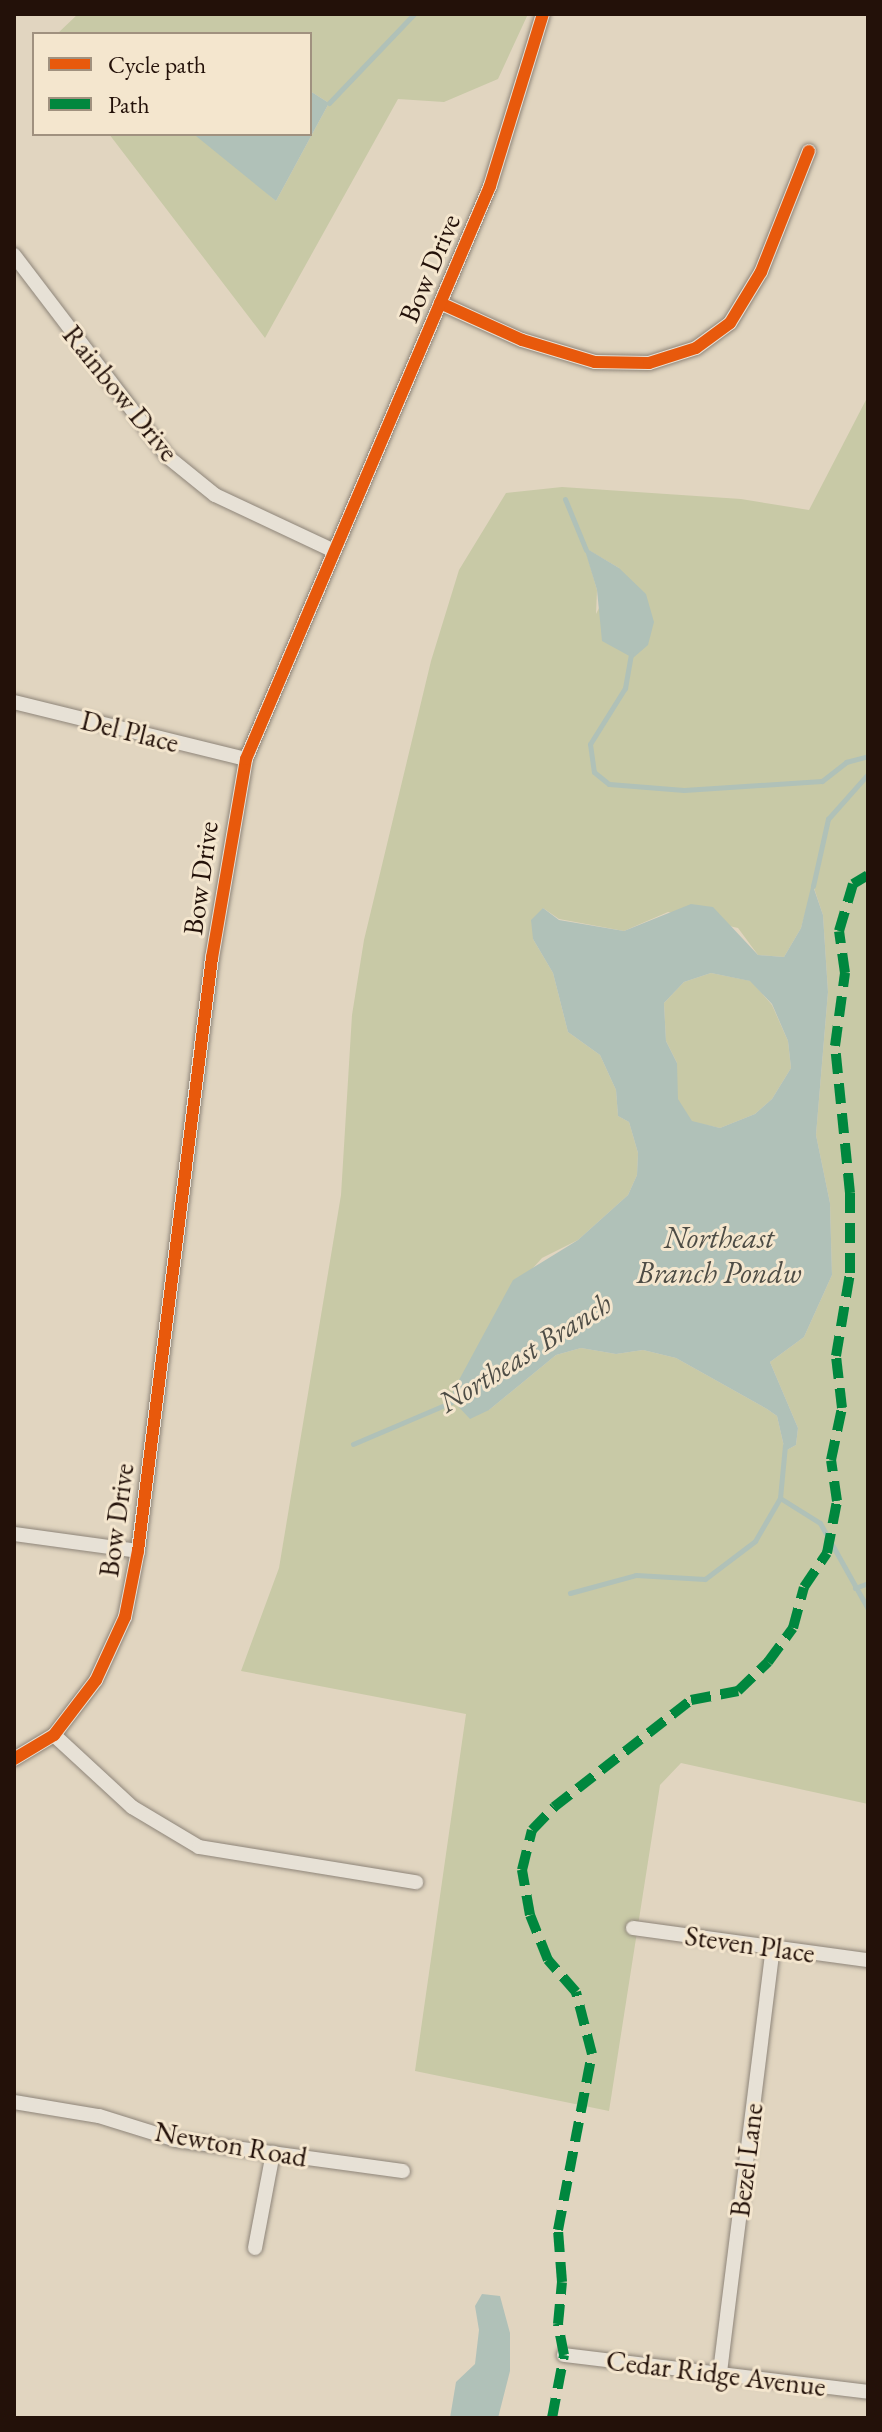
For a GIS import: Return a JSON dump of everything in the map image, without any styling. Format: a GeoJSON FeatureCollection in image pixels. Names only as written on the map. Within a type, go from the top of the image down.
{"type":"FeatureCollection","features":[{"type":"Feature","properties":{"kind":"street","name":"Bow Drive"},"geometry":{"type":"LineString","coordinates":[[14,1759],[54,1735],[96,1680],[125,1617],[138,1551],[212,958],[246,759],[490,186],[543,14]]}},
{"type":"Feature","properties":{"kind":"street"},"geometry":{"type":"LineString","coordinates":[[440,303],[522,340],[595,362],[649,363],[696,348],[730,323],[761,272],[809,151]]}},
{"type":"Feature","properties":{"kind":"street","name":"Rainbow Drive"},"geometry":{"type":"LineString","coordinates":[[14,255],[168,457],[215,495],[334,551]]}},
{"type":"Feature","properties":{"kind":"street","name":"Del Place"},"geometry":{"type":"LineString","coordinates":[[14,702],[246,759]]}},
{"type":"Feature","properties":{"kind":"street"},"geometry":{"type":"LineString","coordinates":[[14,1534],[138,1551]]}},
{"type":"Feature","properties":{"kind":"street"},"geometry":{"type":"LineString","coordinates":[[54,1735],[132,1807],[199,1847],[416,1882]]}},
{"type":"Feature","properties":{"kind":"street","name":"Steven Place"},"geometry":{"type":"LineString","coordinates":[[633,1928],[868,1960]]}},
{"type":"Feature","properties":{"kind":"street","name":"Bezel Lane"},"geometry":{"type":"LineString","coordinates":[[720,2372],[773,1948]]}},
{"type":"Feature","properties":{"kind":"street","name":"Newton Road"},"geometry":{"type":"LineString","coordinates":[[14,2102],[99,2116],[176,2140],[403,2171]]}},
{"type":"Feature","properties":{"kind":"street"},"geometry":{"type":"LineString","coordinates":[[255,2248],[273,2153]]}},
{"type":"Feature","properties":{"kind":"street","name":"Cedar Ridge Avenue"},"geometry":{"type":"LineString","coordinates":[[564,2355],[868,2392]]}},
{"type":"Feature","properties":{"kind":"green space"},"geometry":{"type":"Polygon","coordinates":[[[78,14],[528,14],[498,79],[444,102],[398,99],[265,338],[111,136],[200,136],[276,201],[329,103],[312,92],[312,32],[59,32],[78,14]]]}},
{"type":"Feature","properties":{"kind":"green space"},"geometry":{"type":"Polygon","coordinates":[[[868,396],[868,1804],[681,1763],[660,1785],[609,2111],[415,2071],[466,1714],[241,1671],[279,1568],[341,1195],[352,1015],[364,940],[431,661],[459,570],[506,493],[562,487],[741,499],[809,510],[868,396]],[[585,548],[597,590],[596,614],[619,568],[585,548]],[[813,885],[801,928],[784,957],[758,955],[738,928],[668,912],[624,931],[559,919],[543,908],[533,939],[553,973],[568,1032],[600,1055],[616,1090],[618,1116],[629,1122],[638,1153],[637,1175],[628,1195],[578,1240],[542,1258],[505,1299],[470,1363],[489,1410],[556,1355],[581,1348],[616,1354],[643,1350],[676,1358],[767,1409],[777,1416],[785,1451],[796,1445],[798,1428],[770,1362],[804,1337],[832,1275],[830,1203],[816,1135],[828,992],[823,915],[813,885]]]}},
{"type":"Feature","properties":{"kind":"green space"},"geometry":{"type":"Polygon","coordinates":[[[711,973],[751,981],[772,1005],[788,1041],[791,1068],[772,1099],[755,1114],[720,1128],[692,1122],[677,1099],[677,1063],[666,1041],[664,1003],[684,982],[711,973]]]}},
{"type":"Feature","properties":{"kind":"water"},"geometry":{"type":"Polygon","coordinates":[[[312,92],[329,103],[312,134],[312,92]]]}},
{"type":"Feature","properties":{"kind":"water"},"geometry":{"type":"Polygon","coordinates":[[[196,136],[311,136],[276,201],[196,136]]]}},
{"type":"Feature","properties":{"kind":"water"},"geometry":{"type":"Polygon","coordinates":[[[584,547],[619,568],[646,594],[654,622],[648,645],[633,658],[602,641],[597,590],[584,547]]]}},
{"type":"Feature","properties":{"kind":"water","name":"Northeast Branch Pondw"},"geometry":{"type":"Polygon","coordinates":[[[812,883],[823,915],[828,992],[816,1135],[830,1203],[832,1275],[804,1337],[770,1362],[798,1428],[796,1445],[785,1451],[777,1416],[767,1409],[676,1358],[643,1350],[616,1354],[581,1348],[556,1355],[489,1410],[470,1419],[454,1402],[453,1391],[513,1280],[578,1240],[628,1195],[637,1175],[638,1153],[629,1122],[618,1116],[616,1090],[600,1055],[568,1032],[553,973],[533,939],[531,920],[543,908],[559,920],[624,931],[691,904],[713,907],[758,955],[784,957],[801,928],[812,883]],[[711,973],[684,982],[664,1003],[666,1041],[677,1063],[678,1099],[692,1121],[720,1128],[755,1114],[772,1099],[791,1068],[788,1041],[772,1004],[750,981],[711,973]]]}},
{"type":"Feature","properties":{"kind":"water"},"geometry":{"type":"Polygon","coordinates":[[[482,2294],[500,2296],[510,2333],[510,2371],[498,2418],[450,2418],[456,2382],[475,2364],[479,2330],[475,2306],[482,2294]]]}},
{"type":"Feature","properties":{"kind":"waterway"},"geometry":{"type":"LineString","coordinates":[[329,103],[414,14]]}},
{"type":"Feature","properties":{"kind":"waterway"},"geometry":{"type":"LineString","coordinates":[[565,499],[586,550]]}},
{"type":"Feature","properties":{"kind":"waterway"},"geometry":{"type":"LineString","coordinates":[[631,654],[625,688],[590,744],[594,772],[609,784],[684,790],[822,781],[846,762],[868,756]]}},
{"type":"Feature","properties":{"kind":"waterway","name":"Northeast Branch"},"geometry":{"type":"LineString","coordinates":[[813,886],[828,819],[868,774]]}},
{"type":"Feature","properties":{"kind":"waterway","name":"Northeast Branch"},"geometry":{"type":"LineString","coordinates":[[353,1444],[459,1399]]}},
{"type":"Feature","properties":{"kind":"waterway"},"geometry":{"type":"LineString","coordinates":[[570,1593],[636,1575],[705,1579],[755,1541],[780,1498],[785,1445]]}},
{"type":"Feature","properties":{"kind":"waterway"},"geometry":{"type":"LineString","coordinates":[[780,1498],[820,1523],[868,1609]]}},
{"type":"Feature","properties":{"kind":"waterway"},"geometry":{"type":"LineString","coordinates":[[855,1588],[868,1583]]}},
{"type":"Feature","properties":{"kind":"marked path"},"geometry":{"type":"LineString","coordinates":[[552,2418],[564,2355],[558,2324],[562,2282],[558,2230],[592,2054],[576,1992],[548,1960],[530,1915],[522,1870],[532,1830],[554,1807],[691,1700],[738,1691],[768,1662],[793,1628],[804,1587],[827,1553],[837,1501],[831,1460],[842,1408],[836,1356],[850,1273],[850,1193],[835,1046],[845,973],[839,931],[853,884],[868,875]]}},
{"type":"Feature","properties":{"kind":"cycle path"},"geometry":{"type":"LineString","coordinates":[[14,1759],[54,1735],[96,1680],[125,1617],[138,1551],[212,958],[246,759],[490,186],[543,14]]}},
{"type":"Feature","properties":{"kind":"cycle path"},"geometry":{"type":"LineString","coordinates":[[440,303],[522,340],[595,362],[649,363],[696,348],[730,323],[761,272],[809,151]]}}]}
